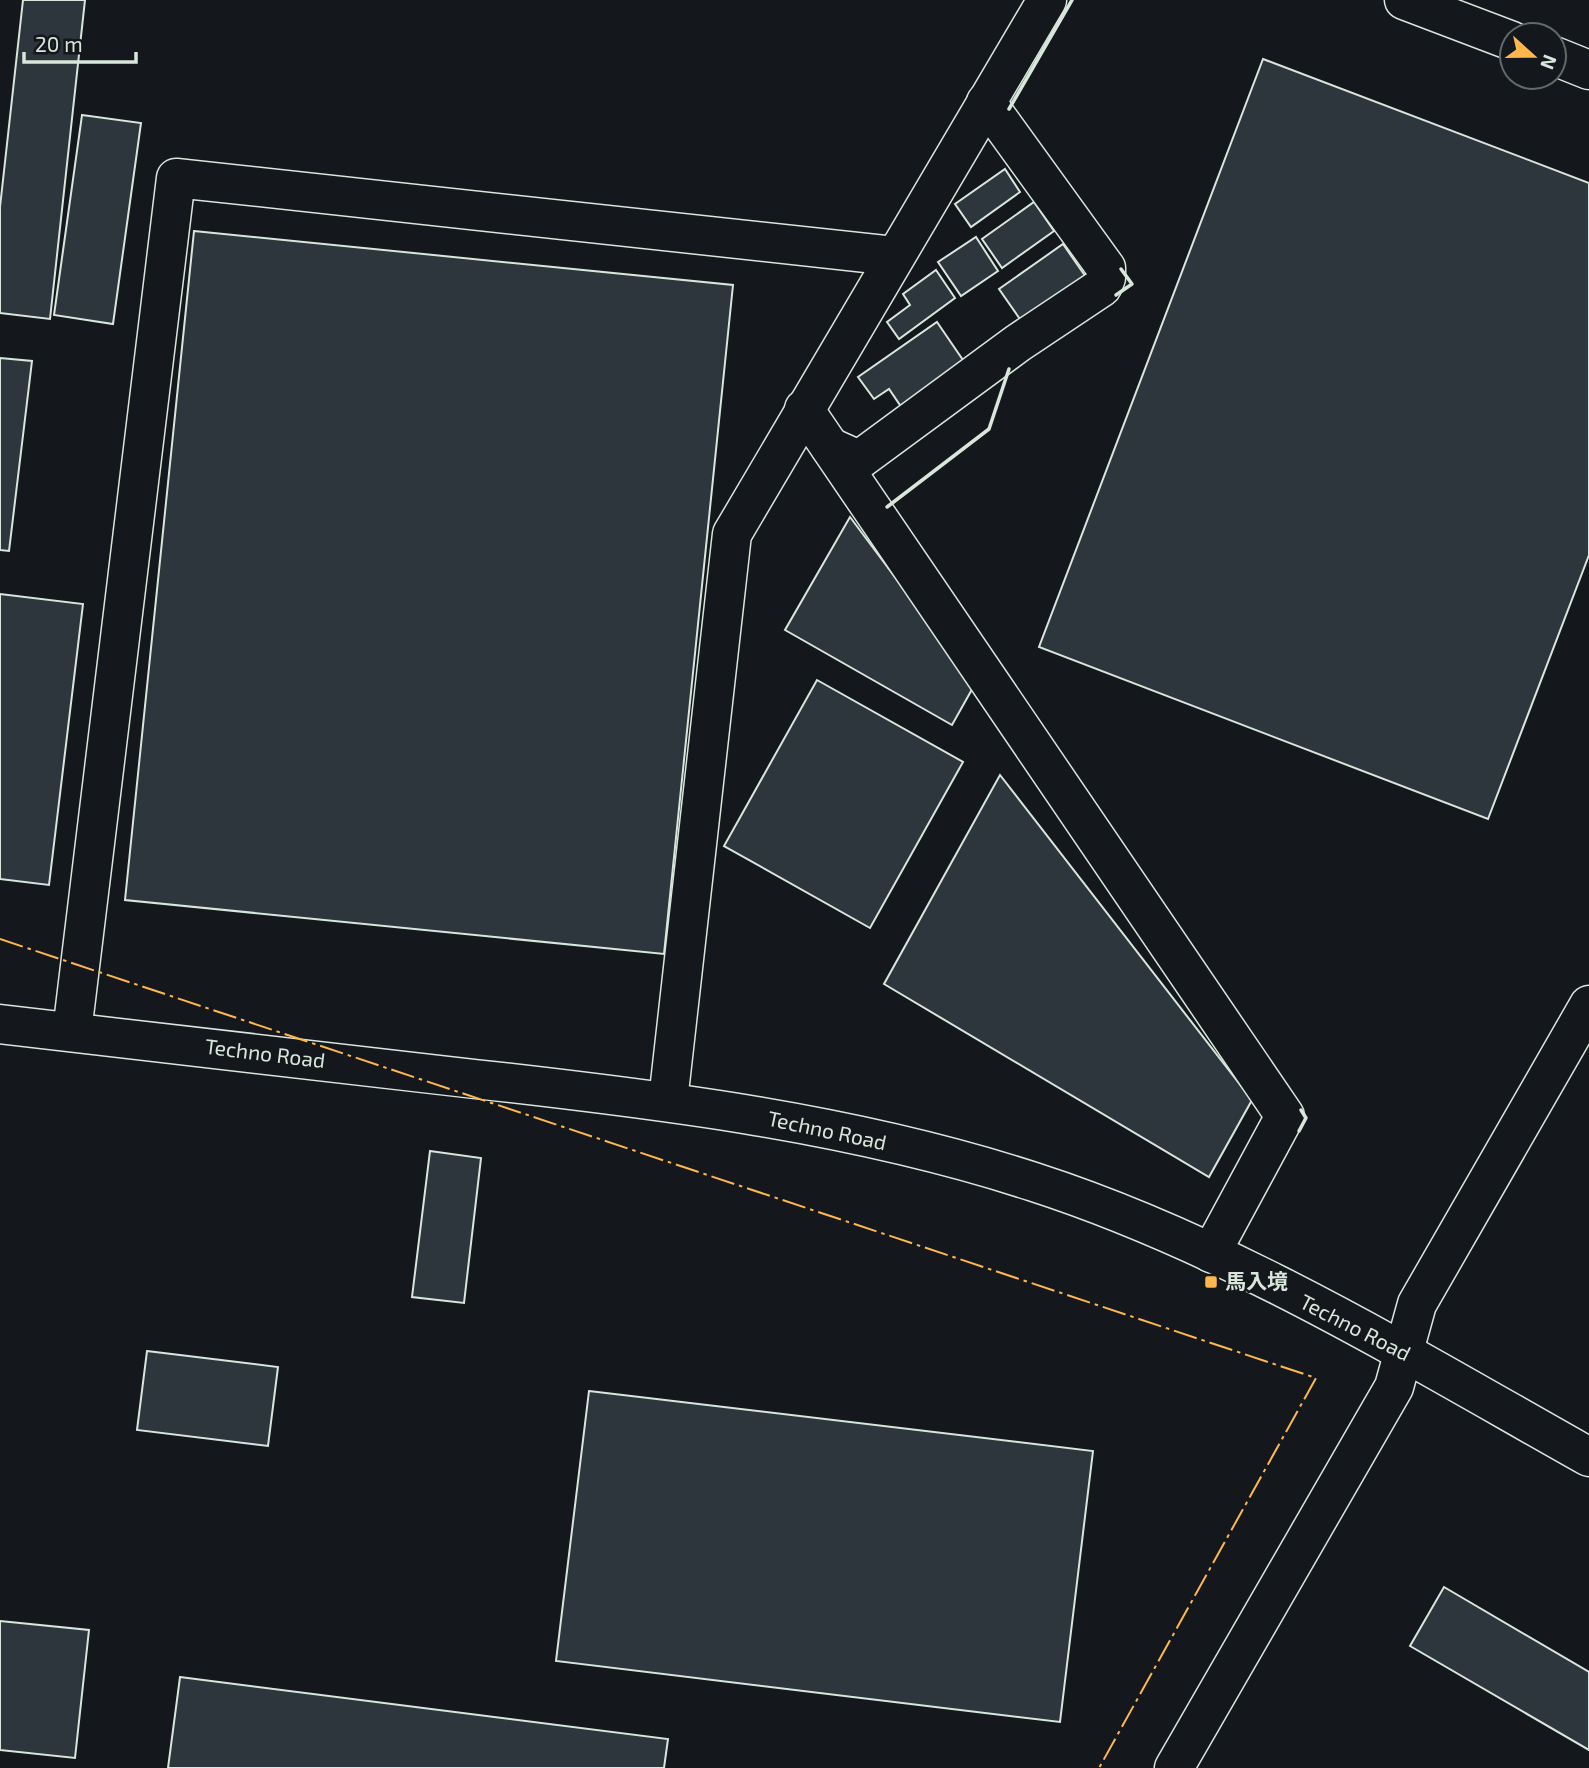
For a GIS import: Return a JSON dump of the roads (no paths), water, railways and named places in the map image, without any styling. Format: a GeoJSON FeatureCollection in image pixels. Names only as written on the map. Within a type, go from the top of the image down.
{"type":"FeatureCollection","features":[{"type":"Feature","properties":{"kind":"street"},"geometry":{"type":"LineString","coordinates":[[668,1101],[732,534],[1047,0]]}},
{"type":"Feature","properties":{"kind":"street"},"geometry":{"type":"LineString","coordinates":[[1404,0],[1498,36]]}},
{"type":"Feature","properties":{"kind":"street"},"geometry":{"type":"LineString","coordinates":[[1568,62],[1589,70]]}},
{"type":"Feature","properties":{"kind":"street"},"geometry":{"type":"LineString","coordinates":[[830,447],[859,460],[1018,343],[1102,287],[1106,268],[986,102]]}},
{"type":"Feature","properties":{"kind":"street"},"geometry":{"type":"LineString","coordinates":[[72,1032],[176,178],[894,256]]}},
{"type":"Feature","properties":{"kind":"street"},"geometry":{"type":"LineString","coordinates":[[804,409],[1285,1116],[1212,1254]]}},
{"type":"Feature","properties":{"kind":"street"},"geometry":{"type":"LineString","coordinates":[[1174,1768],[1394,1387],[1417,1304],[1589,1005]]}},
{"type":"Feature","properties":{"kind":"street","name":"Techno Road"},"geometry":{"type":"LineString","coordinates":[[0,1024],[668,1101],[851,1133],[1033,1182],[1150,1225],[1212,1254],[1402,1351],[1589,1457]]}},
{"type":"Feature","properties":{"kind":"place","name":"馬入境"},"geometry":{"type":"Point","coordinates":[1211,1282]}}]}
